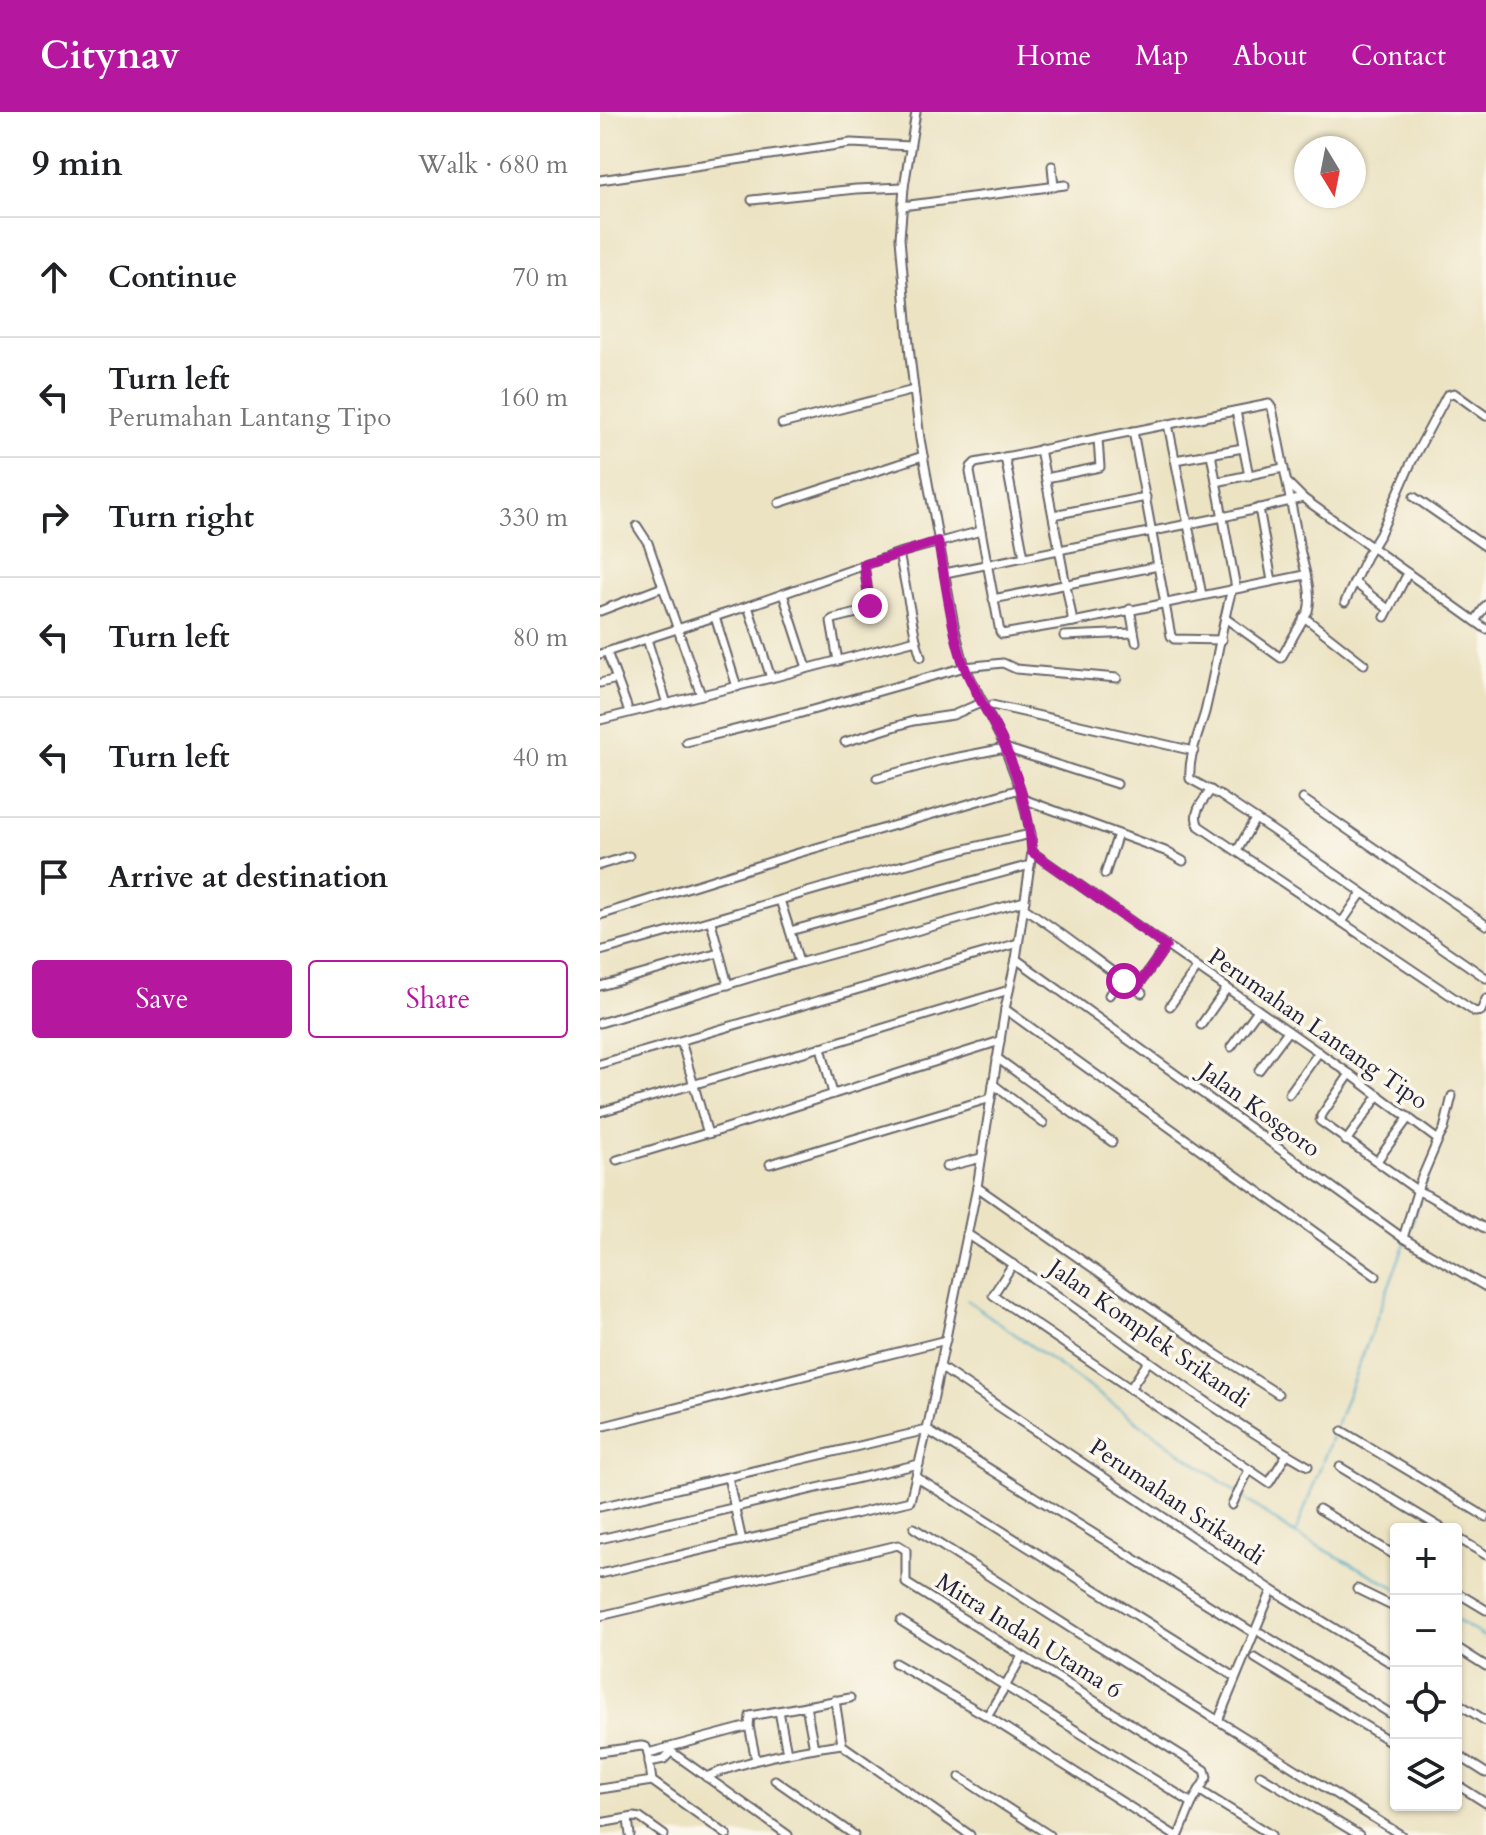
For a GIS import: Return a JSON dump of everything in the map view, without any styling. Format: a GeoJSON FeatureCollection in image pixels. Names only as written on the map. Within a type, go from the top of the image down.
{"type":"FeatureCollection","features":[{"type":"Feature","properties":{"kind":"street"},"geometry":{"type":"LineString","coordinates":[[600,1574],[907,1502],[911,1499],[927,1430],[977,1187],[1032,852],[1020,789],[1005,748],[965,667],[955,630],[923,456],[900,238],[904,187],[916,112]]}},
{"type":"Feature","properties":{"kind":"street"},"geometry":{"type":"LineString","coordinates":[[600,180],[851,143],[910,146]]}},
{"type":"Feature","properties":{"kind":"street"},"geometry":{"type":"LineString","coordinates":[[1052,166],[1054,187]]}},
{"type":"Feature","properties":{"kind":"street"},"geometry":{"type":"LineString","coordinates":[[902,206],[1065,185]]}},
{"type":"Feature","properties":{"kind":"street"},"geometry":{"type":"LineString","coordinates":[[752,200],[904,187]]}},
{"type":"Feature","properties":{"kind":"street"},"geometry":{"type":"LineString","coordinates":[[782,424],[914,390]]}},
{"type":"Feature","properties":{"kind":"street"},"geometry":{"type":"LineString","coordinates":[[1345,602],[1398,489],[1447,395],[1454,393],[1486,416]]}},
{"type":"Feature","properties":{"kind":"street"},"geometry":{"type":"LineString","coordinates":[[1225,618],[1281,658],[1309,605],[1305,575],[1292,501],[1271,405],[1040,449],[975,463],[971,467],[1001,634],[1305,575]]}},
{"type":"Feature","properties":{"kind":"street"},"geometry":{"type":"LineString","coordinates":[[1236,411],[1249,476]]}},
{"type":"Feature","properties":{"kind":"street"},"geometry":{"type":"LineString","coordinates":[[1168,424],[1202,595]]}},
{"type":"Feature","properties":{"kind":"street"},"geometry":{"type":"LineString","coordinates":[[1133,431],[1172,639],[1222,640]]}},
{"type":"Feature","properties":{"kind":"street"},"geometry":{"type":"LineString","coordinates":[[1046,478],[1100,467],[1098,439]]}},
{"type":"Feature","properties":{"kind":"street"},"geometry":{"type":"LineString","coordinates":[[1175,460],[1243,448]]}},
{"type":"Feature","properties":{"kind":"street"},"geometry":{"type":"LineString","coordinates":[[1040,449],[1073,622]]}},
{"type":"Feature","properties":{"kind":"street"},"geometry":{"type":"LineString","coordinates":[[1211,454],[1234,589],[1194,751],[1190,779],[1255,819],[1486,978]]}},
{"type":"Feature","properties":{"kind":"street"},"geometry":{"type":"LineString","coordinates":[[779,503],[923,456]]}},
{"type":"Feature","properties":{"kind":"street"},"geometry":{"type":"LineString","coordinates":[[1005,457],[1024,557]]}},
{"type":"Feature","properties":{"kind":"street"},"geometry":{"type":"LineString","coordinates":[[1216,482],[1283,468]]}},
{"type":"Feature","properties":{"kind":"street"},"geometry":{"type":"LineString","coordinates":[[1288,483],[1303,498],[1486,629]]}},
{"type":"Feature","properties":{"kind":"street"},"geometry":{"type":"LineString","coordinates":[[1053,515],[1146,497]]}},
{"type":"Feature","properties":{"kind":"street"},"geometry":{"type":"LineString","coordinates":[[1414,497],[1486,547]]}},
{"type":"Feature","properties":{"kind":"street"},"geometry":{"type":"LineString","coordinates":[[945,573],[1303,498]]}},
{"type":"Feature","properties":{"kind":"street"},"geometry":{"type":"LineString","coordinates":[[1259,508],[1272,581]]}},
{"type":"Feature","properties":{"kind":"street"},"geometry":{"type":"LineString","coordinates":[[637,526],[648,543],[701,695]]}},
{"type":"Feature","properties":{"kind":"street"},"geometry":{"type":"LineString","coordinates":[[629,712],[604,653],[899,553],[981,531]]}},
{"type":"Feature","properties":{"kind":"street"},"geometry":{"type":"LineString","coordinates":[[899,553],[921,657]]}},
{"type":"Feature","properties":{"kind":"street"},"geometry":{"type":"LineString","coordinates":[[838,661],[831,621],[869,610],[864,565]]}},
{"type":"Feature","properties":{"kind":"street"},"geometry":{"type":"LineString","coordinates":[[993,599],[1158,566]]}},
{"type":"Feature","properties":{"kind":"street"},"geometry":{"type":"LineString","coordinates":[[1354,582],[1386,613],[1408,573]]}},
{"type":"Feature","properties":{"kind":"street"},"geometry":{"type":"LineString","coordinates":[[600,611],[663,587]]}},
{"type":"Feature","properties":{"kind":"street"},"geometry":{"type":"LineString","coordinates":[[783,594],[807,668]]}},
{"type":"Feature","properties":{"kind":"street"},"geometry":{"type":"LineString","coordinates":[[1475,621],[1486,605]]}},
{"type":"Feature","properties":{"kind":"street"},"geometry":{"type":"LineString","coordinates":[[748,606],[771,678]]}},
{"type":"Feature","properties":{"kind":"street"},"geometry":{"type":"LineString","coordinates":[[1130,609],[1136,642]]}},
{"type":"Feature","properties":{"kind":"street"},"geometry":{"type":"LineString","coordinates":[[715,617],[737,687]]}},
{"type":"Feature","properties":{"kind":"street"},"geometry":{"type":"LineString","coordinates":[[1304,617],[1364,664]]}},
{"type":"Feature","properties":{"kind":"street"},"geometry":{"type":"LineString","coordinates":[[1064,636],[1134,633]]}},
{"type":"Feature","properties":{"kind":"street"},"geometry":{"type":"LineString","coordinates":[[647,639],[667,704]]}},
{"type":"Feature","properties":{"kind":"street"},"geometry":{"type":"LineString","coordinates":[[600,720],[916,640]]}},
{"type":"Feature","properties":{"kind":"street"},"geometry":{"type":"LineString","coordinates":[[686,742],[965,667],[1003,663],[1016,669],[1117,678]]}},
{"type":"Feature","properties":{"kind":"street"},"geometry":{"type":"LineString","coordinates":[[600,683],[617,679]]}},
{"type":"Feature","properties":{"kind":"street"},"geometry":{"type":"LineString","coordinates":[[845,742],[913,721],[953,715],[983,702]]}},
{"type":"Feature","properties":{"kind":"street"},"geometry":{"type":"LineString","coordinates":[[992,705],[1194,751]]}},
{"type":"Feature","properties":{"kind":"street"},"geometry":{"type":"LineString","coordinates":[[877,778],[939,761],[1005,748],[1117,784]]}},
{"type":"Feature","properties":{"kind":"street"},"geometry":{"type":"LineString","coordinates":[[600,915],[1020,789]]}},
{"type":"Feature","properties":{"kind":"street"},"geometry":{"type":"LineString","coordinates":[[1211,790],[1197,812],[1199,826],[1475,1012],[1481,1011],[1486,999]]}},
{"type":"Feature","properties":{"kind":"street"},"geometry":{"type":"LineString","coordinates":[[1023,799],[1165,851],[1183,861]]}},
{"type":"Feature","properties":{"kind":"street"},"geometry":{"type":"LineString","coordinates":[[1303,799],[1486,925]]}},
{"type":"Feature","properties":{"kind":"street"},"geometry":{"type":"LineString","coordinates":[[1237,851],[1255,819]]}},
{"type":"Feature","properties":{"kind":"street"},"geometry":{"type":"LineString","coordinates":[[600,951],[711,922],[948,852],[1031,834]]}},
{"type":"Feature","properties":{"kind":"street"},"geometry":{"type":"LineString","coordinates":[[1105,874],[1118,834]]}},
{"type":"Feature","properties":{"kind":"street","name":"Perumahan Lantang Tipo"},"geometry":{"type":"LineString","coordinates":[[1032,852],[1319,1052],[1438,1140],[1418,1192],[1405,1240]]}},
{"type":"Feature","properties":{"kind":"street"},"geometry":{"type":"LineString","coordinates":[[600,865],[629,856]]}},
{"type":"Feature","properties":{"kind":"street"},"geometry":{"type":"LineString","coordinates":[[790,931],[1030,865]]}},
{"type":"Feature","properties":{"kind":"street"},"geometry":{"type":"LineString","coordinates":[[1342,922],[1362,893]]}},
{"type":"Feature","properties":{"kind":"street"},"geometry":{"type":"LineString","coordinates":[[780,900],[799,963]]}},
{"type":"Feature","properties":{"kind":"street"},"geometry":{"type":"LineString","coordinates":[[600,1023],[799,963],[1024,905]]}},
{"type":"Feature","properties":{"kind":"street"},"geometry":{"type":"LineString","coordinates":[[1024,905],[1121,978],[1109,995]]}},
{"type":"Feature","properties":{"kind":"street"},"geometry":{"type":"LineString","coordinates":[[711,922],[728,985]]}},
{"type":"Feature","properties":{"kind":"street"},"geometry":{"type":"LineString","coordinates":[[600,1064],[1018,943]]}},
{"type":"Feature","properties":{"kind":"street"},"geometry":{"type":"LineString","coordinates":[[1124,981],[1139,991],[1166,946]]}},
{"type":"Feature","properties":{"kind":"street"},"geometry":{"type":"LineString","coordinates":[[600,986],[719,953]]}},
{"type":"Feature","properties":{"kind":"street","name":"Jalan Kosgoro"},"geometry":{"type":"LineString","coordinates":[[1016,959],[1405,1240],[1486,1287]]}},
{"type":"Feature","properties":{"kind":"street"},"geometry":{"type":"LineString","coordinates":[[1170,1006],[1197,968]]}},
{"type":"Feature","properties":{"kind":"street"},"geometry":{"type":"LineString","coordinates":[[1201,1025],[1227,988]]}},
{"type":"Feature","properties":{"kind":"street"},"geometry":{"type":"LineString","coordinates":[[600,1112],[1009,990]]}},
{"type":"Feature","properties":{"kind":"street"},"geometry":{"type":"LineString","coordinates":[[1005,1009],[1376,1276]]}},
{"type":"Feature","properties":{"kind":"street"},"geometry":{"type":"LineString","coordinates":[[1231,1047],[1258,1010]]}},
{"type":"Feature","properties":{"kind":"street"},"geometry":{"type":"LineString","coordinates":[[1259,1070],[1288,1031]]}},
{"type":"Feature","properties":{"kind":"street"},"geometry":{"type":"LineString","coordinates":[[681,1041],[707,1133]]}},
{"type":"Feature","properties":{"kind":"street"},"geometry":{"type":"LineString","coordinates":[[617,1160],[1000,1041]]}},
{"type":"Feature","properties":{"kind":"street"},"geometry":{"type":"LineString","coordinates":[[821,1047],[833,1094]]}},
{"type":"Feature","properties":{"kind":"street"},"geometry":{"type":"LineString","coordinates":[[1289,1094],[1319,1052]]}},
{"type":"Feature","properties":{"kind":"street"},"geometry":{"type":"LineString","coordinates":[[997,1058],[1112,1142]]}},
{"type":"Feature","properties":{"kind":"street"},"geometry":{"type":"LineString","coordinates":[[1350,1074],[1320,1119],[1418,1192],[1486,1229]]}},
{"type":"Feature","properties":{"kind":"street"},"geometry":{"type":"LineString","coordinates":[[993,1084],[1043,1123]]}},
{"type":"Feature","properties":{"kind":"street"},"geometry":{"type":"LineString","coordinates":[[1346,1141],[1379,1095]]}},
{"type":"Feature","properties":{"kind":"street"},"geometry":{"type":"LineString","coordinates":[[1438,1140],[1452,1096]]}},
{"type":"Feature","properties":{"kind":"street"},"geometry":{"type":"LineString","coordinates":[[770,1164],[991,1098]]}},
{"type":"Feature","properties":{"kind":"street"},"geometry":{"type":"LineString","coordinates":[[1377,1161],[1409,1117]]}},
{"type":"Feature","properties":{"kind":"street"},"geometry":{"type":"LineString","coordinates":[[946,1167],[981,1158]]}},
{"type":"Feature","properties":{"kind":"street"},"geometry":{"type":"LineString","coordinates":[[977,1187],[1278,1394]]}},
{"type":"Feature","properties":{"kind":"street","name":"Jalan Komplek Srikandi"},"geometry":{"type":"LineString","coordinates":[[967,1234],[1148,1362],[1308,1466]]}},
{"type":"Feature","properties":{"kind":"street"},"geometry":{"type":"LineString","coordinates":[[1013,1264],[993,1295],[1269,1483],[1287,1454]]}},
{"type":"Feature","properties":{"kind":"street"},"geometry":{"type":"LineString","coordinates":[[600,1427],[946,1340]]}},
{"type":"Feature","properties":{"kind":"street"},"geometry":{"type":"LineString","coordinates":[[1130,1389],[1148,1362]]}},
{"type":"Feature","properties":{"kind":"street","name":"Perumahan Srikandi"},"geometry":{"type":"LineString","coordinates":[[940,1367],[1272,1590],[1390,1662]]}},
{"type":"Feature","properties":{"kind":"street"},"geometry":{"type":"LineString","coordinates":[[600,1507],[927,1430],[1390,1713]]}},
{"type":"Feature","properties":{"kind":"street"},"geometry":{"type":"LineString","coordinates":[[1342,1431],[1486,1517]]}},
{"type":"Feature","properties":{"kind":"street"},"geometry":{"type":"LineString","coordinates":[[600,1539],[919,1464]]}},
{"type":"Feature","properties":{"kind":"street"},"geometry":{"type":"LineString","coordinates":[[1340,1467],[1433,1523]]}},
{"type":"Feature","properties":{"kind":"street"},"geometry":{"type":"LineString","coordinates":[[1232,1505],[1249,1470]]}},
{"type":"Feature","properties":{"kind":"street"},"geometry":{"type":"LineString","coordinates":[[728,1477],[742,1541]]}},
{"type":"Feature","properties":{"kind":"street"},"geometry":{"type":"LineString","coordinates":[[916,1477],[1235,1677]]}},
{"type":"Feature","properties":{"kind":"street"},"geometry":{"type":"LineString","coordinates":[[1319,1509],[1390,1552]]}},
{"type":"Feature","properties":{"kind":"street"},"geometry":{"type":"LineString","coordinates":[[914,1528],[1401,1835]]}},
{"type":"Feature","properties":{"kind":"street"},"geometry":{"type":"LineString","coordinates":[[1462,1541],[1486,1555]]}},
{"type":"Feature","properties":{"kind":"street","name":"Mitra Indah Utama 6"},"geometry":{"type":"LineString","coordinates":[[600,1616],[898,1545],[906,1550],[906,1583],[1205,1770],[1207,1777],[1199,1790]]}},
{"type":"Feature","properties":{"kind":"street"},"geometry":{"type":"LineString","coordinates":[[1357,1589],[1390,1605]]}},
{"type":"Feature","properties":{"kind":"street"},"geometry":{"type":"LineString","coordinates":[[1218,1721],[1235,1677],[1258,1633],[1272,1590]]}},
{"type":"Feature","properties":{"kind":"street"},"geometry":{"type":"LineString","coordinates":[[1461,1595],[1486,1610]]}},
{"type":"Feature","properties":{"kind":"street"},"geometry":{"type":"LineString","coordinates":[[901,1621],[1192,1803]]}},
{"type":"Feature","properties":{"kind":"street"},"geometry":{"type":"LineString","coordinates":[[1462,1651],[1486,1666]]}},
{"type":"Feature","properties":{"kind":"street"},"geometry":{"type":"LineString","coordinates":[[987,1716],[1022,1656]]}},
{"type":"Feature","properties":{"kind":"street"},"geometry":{"type":"LineString","coordinates":[[1255,1658],[1390,1741]]}},
{"type":"Feature","properties":{"kind":"street"},"geometry":{"type":"LineString","coordinates":[[895,1663],[987,1716],[1176,1835],[1199,1790],[1271,1835]]}},
{"type":"Feature","properties":{"kind":"street"},"geometry":{"type":"LineString","coordinates":[[756,1760],[750,1716],[850,1698]]}},
{"type":"Feature","properties":{"kind":"street"},"geometry":{"type":"LineString","coordinates":[[709,1779],[725,1769],[756,1760],[842,1744],[835,1700]]}},
{"type":"Feature","properties":{"kind":"street"},"geometry":{"type":"LineString","coordinates":[[806,1706],[814,1748]]}},
{"type":"Feature","properties":{"kind":"street"},"geometry":{"type":"LineString","coordinates":[[1462,1706],[1486,1721]]}},
{"type":"Feature","properties":{"kind":"street"},"geometry":{"type":"LineString","coordinates":[[779,1711],[787,1753]]}},
{"type":"Feature","properties":{"kind":"street"},"geometry":{"type":"LineString","coordinates":[[648,1753],[749,1726]]}},
{"type":"Feature","properties":{"kind":"street"},"geometry":{"type":"LineString","coordinates":[[600,1752],[646,1747],[652,1781]]}},
{"type":"Feature","properties":{"kind":"street"},"geometry":{"type":"LineString","coordinates":[[845,1747],[970,1835]]}},
{"type":"Feature","properties":{"kind":"street"},"geometry":{"type":"LineString","coordinates":[[649,1762],[664,1759],[668,1750]]}},
{"type":"Feature","properties":{"kind":"street"},"geometry":{"type":"LineString","coordinates":[[668,1750],[788,1835]]}},
{"type":"Feature","properties":{"kind":"street"},"geometry":{"type":"LineString","coordinates":[[1462,1758],[1486,1773]]}},
{"type":"Feature","properties":{"kind":"street"},"geometry":{"type":"LineString","coordinates":[[1260,1775],[1359,1835]]}},
{"type":"Feature","properties":{"kind":"street"},"geometry":{"type":"LineString","coordinates":[[960,1777],[1049,1835]]}},
{"type":"Feature","properties":{"kind":"street"},"geometry":{"type":"LineString","coordinates":[[775,1780],[854,1835]]}},
{"type":"Feature","properties":{"kind":"street"},"geometry":{"type":"LineString","coordinates":[[600,1789],[652,1781],[727,1835]]}},
{"type":"Feature","properties":{"kind":"street"},"geometry":{"type":"LineString","coordinates":[[1462,1788],[1486,1803]]}},
{"type":"Feature","properties":{"kind":"street"},"geometry":{"type":"LineString","coordinates":[[600,1823],[640,1818],[664,1835]]}},
{"type":"Feature","properties":{"kind":"street"},"geometry":{"type":"LineString","coordinates":[[628,1819],[630,1835]]}},
{"type":"Feature","properties":{"kind":"waterway"},"geometry":{"type":"LineString","coordinates":[[1423,1191],[1432,1163]]}},
{"type":"Feature","properties":{"kind":"waterway"},"geometry":{"type":"LineString","coordinates":[[1407,1237],[1421,1198]]}},
{"type":"Feature","properties":{"kind":"waterway"},"geometry":{"type":"LineString","coordinates":[[1296,1532],[1405,1243]]}},
{"type":"Feature","properties":{"kind":"waterway"},"geometry":{"type":"LineString","coordinates":[[967,1300],[1236,1492]]}},
{"type":"Feature","properties":{"kind":"waterway"},"geometry":{"type":"LineString","coordinates":[[1241,1496],[1290,1531],[1390,1585]]}},
{"type":"Feature","properties":{"kind":"waterway"},"geometry":{"type":"LineString","coordinates":[[1462,1624],[1486,1638]]}},
{"type":"Feature","properties":{"kind":"route"},"geometry":{"type":"LineString","coordinates":[[870,606],[864,565],[938,541],[965,667],[1002,741],[1020,789],[1032,852],[1166,946],[1136,989],[1124,981]]}}]}
